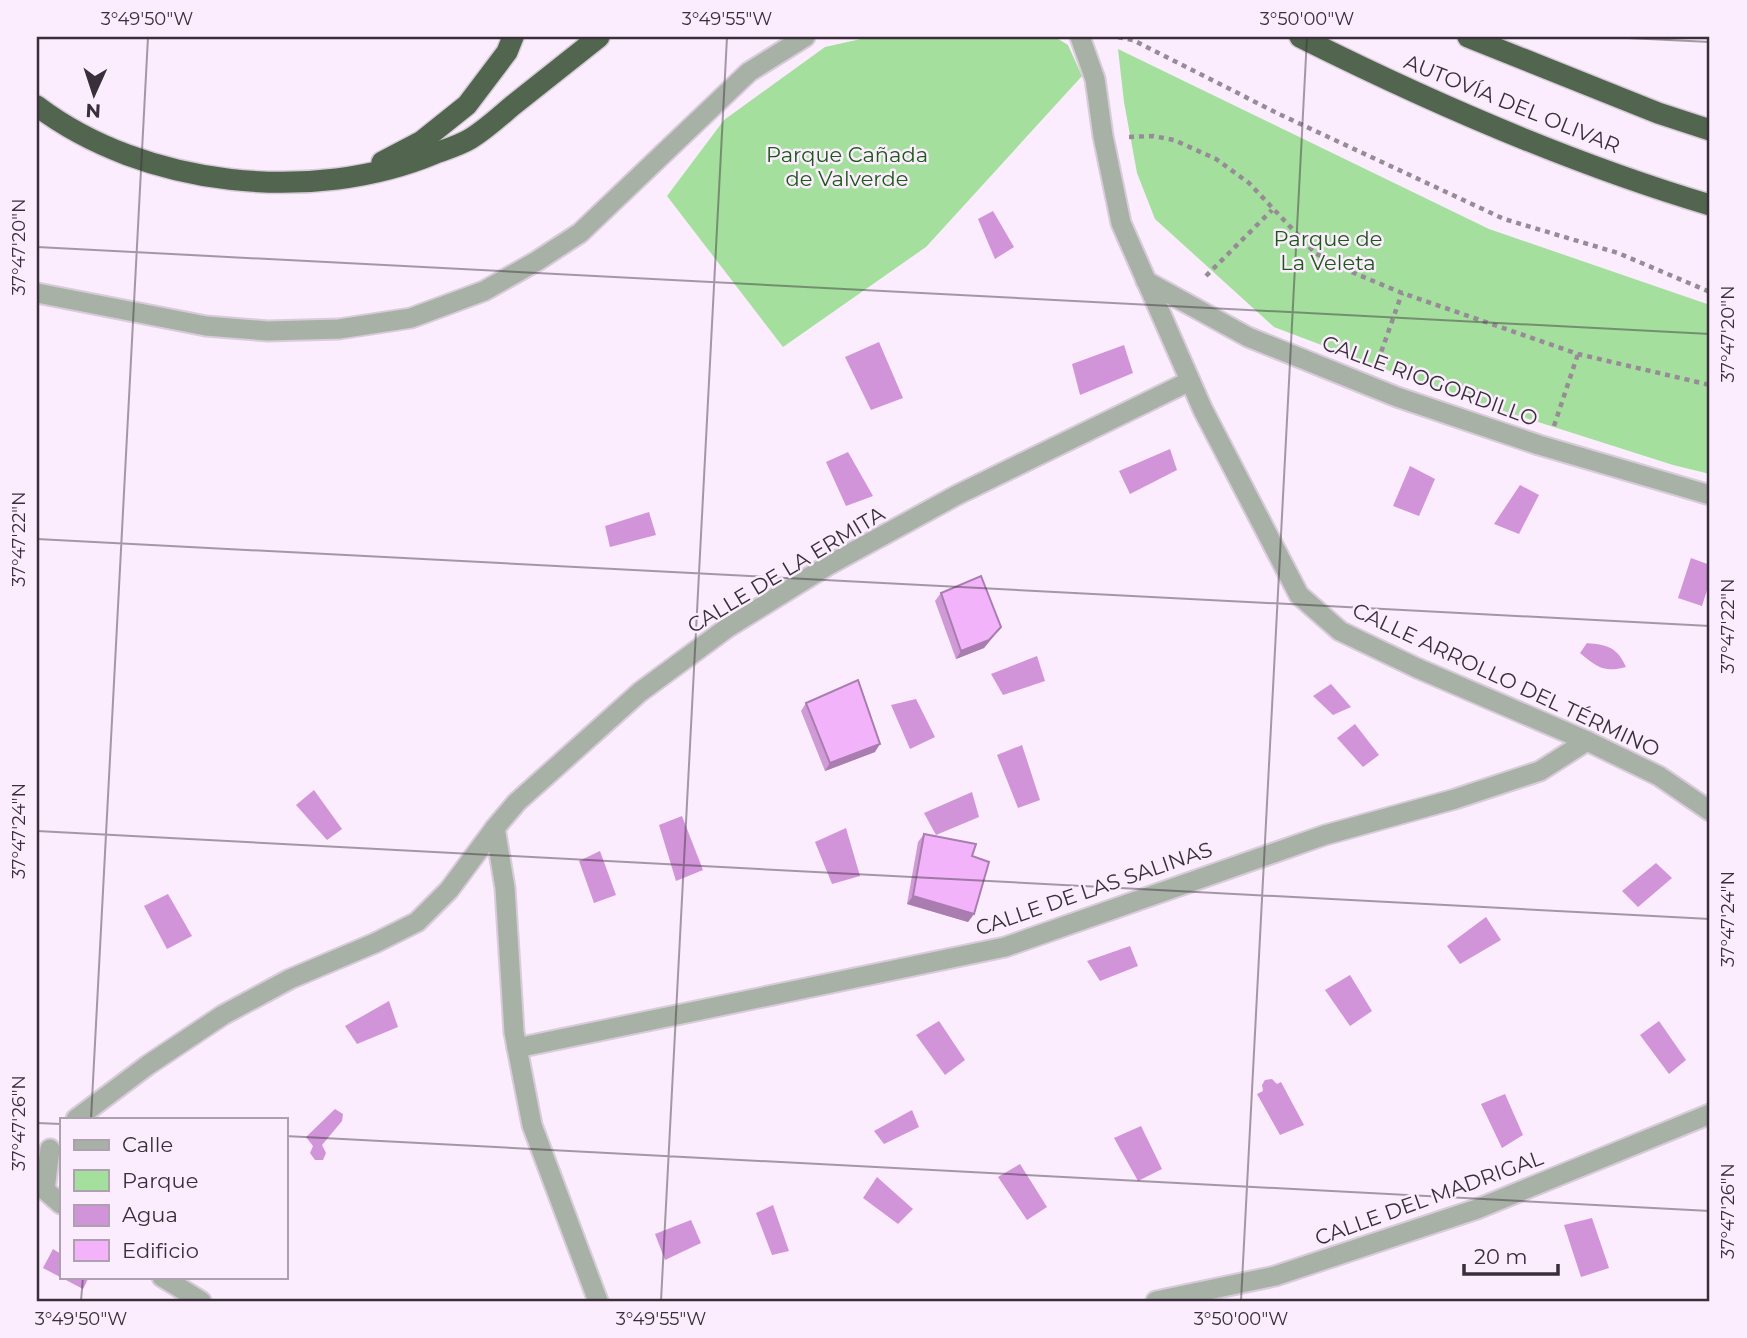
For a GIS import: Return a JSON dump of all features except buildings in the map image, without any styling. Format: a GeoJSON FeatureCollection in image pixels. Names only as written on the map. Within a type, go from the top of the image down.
{"type":"FeatureCollection","features":[{"type":"Feature","properties":{"kind":"highway"},"geometry":{"type":"LineString","coordinates":[[355,177],[422,141],[467,105],[507,52],[513,37]]}},
{"type":"Feature","properties":{"kind":"highway"},"geometry":{"type":"LineString","coordinates":[[37,106],[56,121],[124,154],[196,174],[272,184],[355,177],[411,164],[470,139],[599,37]]}},
{"type":"Feature","properties":{"kind":"highway","name":"AUTOVÍA DEL OLIVAR"},"geometry":{"type":"LineString","coordinates":[[1300,37],[1512,135],[1660,190],[1710,205]]}},
{"type":"Feature","properties":{"kind":"highway"},"geometry":{"type":"LineString","coordinates":[[1468,37],[1658,113],[1710,130]]}},
{"type":"Feature","properties":{"kind":"street"},"geometry":{"type":"LineString","coordinates":[[37,293],[206,326],[268,331],[339,329],[411,318],[484,291],[580,233],[749,72],[805,37]]}},
{"type":"Feature","properties":{"kind":"street","name":"CALLE ARROLLO DEL TÉRMINO"},"geometry":{"type":"LineString","coordinates":[[1080,37],[1095,79],[1103,136],[1121,223],[1190,381],[1299,595],[1340,631],[1659,776],[1710,811]]}},
{"type":"Feature","properties":{"kind":"street","name":"CALLE RIOGORDILLO"},"geometry":{"type":"LineString","coordinates":[[1146,281],[1248,337],[1397,397],[1539,445],[1710,495]]}},
{"type":"Feature","properties":{"kind":"street","name":"CALLE DE LA ERMITA"},"geometry":{"type":"LineString","coordinates":[[77,1118],[148,1065],[223,1015],[290,979],[417,922],[449,890],[517,802],[640,692],[727,628],[827,566],[957,495],[1190,381]]}},
{"type":"Feature","properties":{"kind":"street","name":"CALLE DE LAS SALINAS"},"geometry":{"type":"LineString","coordinates":[[517,1048],[1005,947],[1325,835],[1455,799],[1540,771],[1587,741]]}},
{"type":"Feature","properties":{"kind":"street"},"geometry":{"type":"LineString","coordinates":[[495,828],[505,888],[517,1048],[532,1125],[598,1301]]}},
{"type":"Feature","properties":{"kind":"street","name":"CALLE DEL MADRIGAL"},"geometry":{"type":"LineString","coordinates":[[1156,1301],[1275,1276],[1477,1209],[1710,1114]]}},
{"type":"Feature","properties":{"kind":"street"},"geometry":{"type":"LineString","coordinates":[[37,1175],[56,1143]]}},
{"type":"Feature","properties":{"kind":"street"},"geometry":{"type":"LineString","coordinates":[[56,1143],[45,1190],[60,1203]]}},
{"type":"Feature","properties":{"kind":"street"},"geometry":{"type":"LineString","coordinates":[[164,1278],[201,1301]]}},
{"type":"Feature","properties":{"kind":"path"},"geometry":{"type":"LineString","coordinates":[[1118,37],[1133,40],[1279,114],[1504,219],[1618,253],[1710,292]]}},
{"type":"Feature","properties":{"kind":"path"},"geometry":{"type":"LineString","coordinates":[[1124,138],[1153,136],[1174,140],[1216,159],[1248,183],[1315,253],[1353,273],[1402,293],[1578,354],[1710,385]]}},
{"type":"Feature","properties":{"kind":"path"},"geometry":{"type":"LineString","coordinates":[[1206,276],[1272,210]]}},
{"type":"Feature","properties":{"kind":"path"},"geometry":{"type":"LineString","coordinates":[[1374,373],[1402,293]]}},
{"type":"Feature","properties":{"kind":"path"},"geometry":{"type":"LineString","coordinates":[[1550,435],[1578,354]]}},
{"type":"Feature","properties":{"kind":"green space","name":"Parque Cañada de Valverde"},"geometry":{"type":"Polygon","coordinates":[[[870,37],[1055,37],[1068,45],[1082,76],[926,247],[783,347],[667,196],[724,120],[825,47],[870,37]]]}},
{"type":"Feature","properties":{"kind":"green space","name":"Parque de La Veleta"},"geometry":{"type":"Polygon","coordinates":[[[1118,49],[1489,229],[1710,305],[1710,474],[1673,465],[1453,395],[1274,327],[1155,219],[1137,173],[1118,49]]]}},
{"type":"Feature","properties":{"kind":"water"},"geometry":{"type":"Polygon","coordinates":[[[993,211],[1014,247],[995,259],[978,219],[993,211]]]}},
{"type":"Feature","properties":{"kind":"water"},"geometry":{"type":"Polygon","coordinates":[[[879,342],[903,398],[871,410],[845,357],[879,342]]]}},
{"type":"Feature","properties":{"kind":"water"},"geometry":{"type":"Polygon","coordinates":[[[1124,345],[1133,373],[1080,395],[1072,364],[1124,345]]]}},
{"type":"Feature","properties":{"kind":"water"},"geometry":{"type":"Polygon","coordinates":[[[1170,449],[1177,470],[1130,494],[1119,471],[1170,449]]]}},
{"type":"Feature","properties":{"kind":"water"},"geometry":{"type":"Polygon","coordinates":[[[848,452],[873,496],[846,506],[826,462],[848,452]]]}},
{"type":"Feature","properties":{"kind":"water"},"geometry":{"type":"Polygon","coordinates":[[[1410,466],[1435,479],[1419,516],[1393,506],[1410,466]]]}},
{"type":"Feature","properties":{"kind":"water"},"geometry":{"type":"Polygon","coordinates":[[[1520,485],[1539,495],[1519,534],[1494,524],[1520,485]]]}},
{"type":"Feature","properties":{"kind":"water"},"geometry":{"type":"Polygon","coordinates":[[[649,512],[656,535],[610,547],[605,526],[649,512]]]}},
{"type":"Feature","properties":{"kind":"water"},"geometry":{"type":"Polygon","coordinates":[[[1691,558],[1710,565],[1710,581],[1702,606],[1678,598],[1691,558]]]}},
{"type":"Feature","properties":{"kind":"water"},"geometry":{"type":"Polygon","coordinates":[[[1587,643],[1611,648],[1626,667],[1606,669],[1596,665],[1580,653],[1587,643]]]}},
{"type":"Feature","properties":{"kind":"water"},"geometry":{"type":"Polygon","coordinates":[[[1037,656],[1045,681],[1003,695],[991,674],[1037,656]]]}},
{"type":"Feature","properties":{"kind":"water"},"geometry":{"type":"Polygon","coordinates":[[[1331,684],[1351,707],[1333,715],[1313,696],[1331,684]]]}},
{"type":"Feature","properties":{"kind":"water"},"geometry":{"type":"Polygon","coordinates":[[[916,699],[935,737],[910,749],[891,705],[916,699]]]}},
{"type":"Feature","properties":{"kind":"water"},"geometry":{"type":"Polygon","coordinates":[[[1355,724],[1379,755],[1363,767],[1337,738],[1355,724]]]}},
{"type":"Feature","properties":{"kind":"water"},"geometry":{"type":"Polygon","coordinates":[[[1022,745],[1040,800],[1018,808],[997,755],[1022,745]]]}},
{"type":"Feature","properties":{"kind":"water"},"geometry":{"type":"Polygon","coordinates":[[[314,790],[342,829],[327,840],[296,805],[314,790]]]}},
{"type":"Feature","properties":{"kind":"water"},"geometry":{"type":"Polygon","coordinates":[[[972,792],[979,817],[936,835],[924,813],[972,792]]]}},
{"type":"Feature","properties":{"kind":"water"},"geometry":{"type":"Polygon","coordinates":[[[682,816],[703,870],[676,881],[659,825],[682,816]]]}},
{"type":"Feature","properties":{"kind":"water"},"geometry":{"type":"Polygon","coordinates":[[[846,828],[860,876],[832,884],[815,842],[846,828]]]}},
{"type":"Feature","properties":{"kind":"water"},"geometry":{"type":"Polygon","coordinates":[[[600,851],[616,895],[594,903],[579,861],[600,851]]]}},
{"type":"Feature","properties":{"kind":"water"},"geometry":{"type":"Polygon","coordinates":[[[1656,863],[1672,878],[1638,907],[1622,891],[1656,863]]]}},
{"type":"Feature","properties":{"kind":"water"},"geometry":{"type":"Polygon","coordinates":[[[168,894],[192,936],[167,949],[144,906],[168,894]]]}},
{"type":"Feature","properties":{"kind":"water"},"geometry":{"type":"Polygon","coordinates":[[[1486,917],[1501,940],[1460,964],[1447,946],[1486,917]]]}},
{"type":"Feature","properties":{"kind":"water"},"geometry":{"type":"Polygon","coordinates":[[[1130,946],[1138,966],[1100,981],[1087,961],[1130,946]]]}},
{"type":"Feature","properties":{"kind":"water"},"geometry":{"type":"Polygon","coordinates":[[[1350,975],[1372,1011],[1350,1026],[1325,990],[1350,975]]]}},
{"type":"Feature","properties":{"kind":"water"},"geometry":{"type":"Polygon","coordinates":[[[389,1001],[398,1027],[357,1044],[345,1026],[389,1001]]]}},
{"type":"Feature","properties":{"kind":"water"},"geometry":{"type":"Polygon","coordinates":[[[939,1021],[965,1060],[945,1075],[916,1035],[939,1021]]]}},
{"type":"Feature","properties":{"kind":"water"},"geometry":{"type":"Polygon","coordinates":[[[1659,1021],[1686,1060],[1669,1074],[1640,1035],[1659,1021]]]}},
{"type":"Feature","properties":{"kind":"water"},"geometry":{"type":"Polygon","coordinates":[[[1272,1079],[1277,1084],[1281,1082],[1304,1125],[1280,1135],[1257,1094],[1263,1091],[1265,1080],[1272,1079]]]}},
{"type":"Feature","properties":{"kind":"water"},"geometry":{"type":"Polygon","coordinates":[[[1505,1094],[1523,1135],[1502,1148],[1481,1104],[1505,1094]]]}},
{"type":"Feature","properties":{"kind":"water"},"geometry":{"type":"Polygon","coordinates":[[[335,1109],[343,1114],[342,1121],[322,1145],[326,1153],[323,1160],[315,1160],[310,1153],[313,1146],[306,1137],[335,1109]]]}},
{"type":"Feature","properties":{"kind":"water"},"geometry":{"type":"Polygon","coordinates":[[[912,1110],[919,1127],[884,1144],[874,1131],[912,1110]]]}},
{"type":"Feature","properties":{"kind":"water"},"geometry":{"type":"Polygon","coordinates":[[[1141,1126],[1162,1169],[1138,1181],[1114,1138],[1141,1126]]]}},
{"type":"Feature","properties":{"kind":"water"},"geometry":{"type":"Polygon","coordinates":[[[1020,1164],[1047,1207],[1027,1220],[998,1177],[1020,1164]]]}},
{"type":"Feature","properties":{"kind":"water"},"geometry":{"type":"Polygon","coordinates":[[[877,1177],[913,1209],[898,1224],[863,1198],[877,1177]]]}},
{"type":"Feature","properties":{"kind":"water"},"geometry":{"type":"Polygon","coordinates":[[[773,1205],[789,1251],[772,1255],[756,1213],[773,1205]]]}},
{"type":"Feature","properties":{"kind":"water"},"geometry":{"type":"Polygon","coordinates":[[[1592,1218],[1609,1268],[1581,1277],[1564,1225],[1592,1218]]]}},
{"type":"Feature","properties":{"kind":"water"},"geometry":{"type":"Polygon","coordinates":[[[691,1220],[701,1243],[665,1260],[655,1234],[691,1220]]]}},
{"type":"Feature","properties":{"kind":"water"},"geometry":{"type":"Polygon","coordinates":[[[53,1249],[60,1253],[60,1277],[43,1268],[53,1249]]]}},
{"type":"Feature","properties":{"kind":"water"},"geometry":{"type":"Polygon","coordinates":[[[62,1278],[88,1278],[83,1289],[62,1278]]]}}]}
